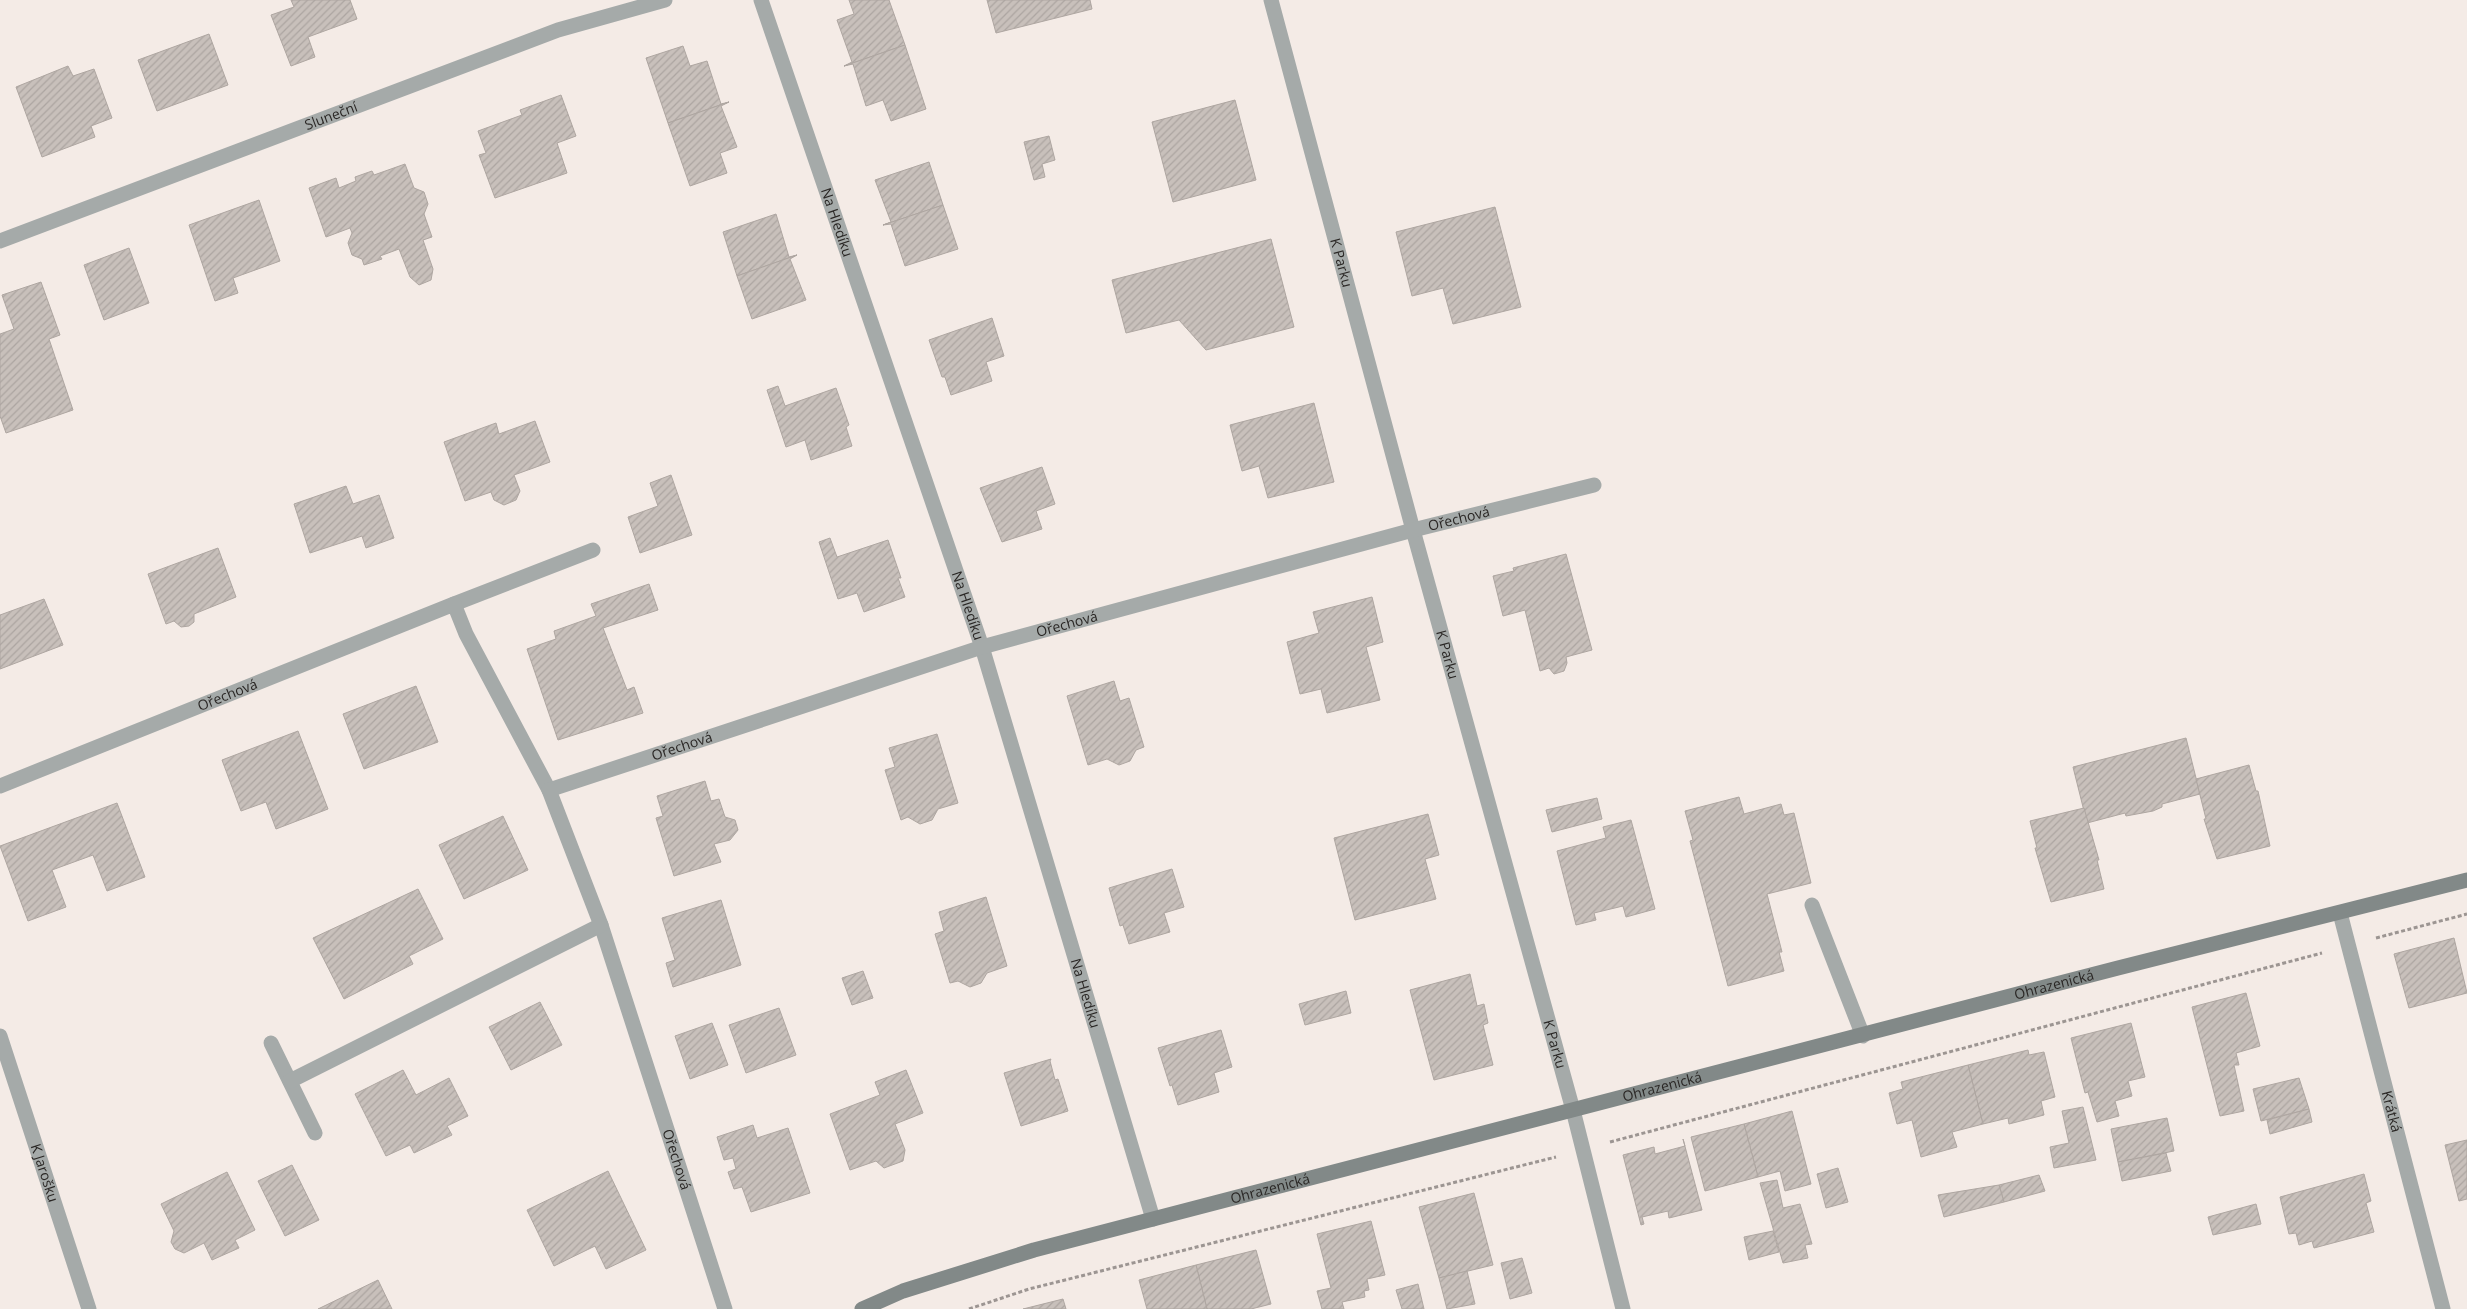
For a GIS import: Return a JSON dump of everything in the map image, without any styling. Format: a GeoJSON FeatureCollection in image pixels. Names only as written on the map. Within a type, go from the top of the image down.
{"type":"FeatureCollection","features":[{"type":"Feature","properties":{"kind":"street","name":"Sluneční"},"geometry":{"type":"LineString","coordinates":[[0,241],[558,30],[665,0]]}},
{"type":"Feature","properties":{"kind":"street","name":"Na Hledíku"},"geometry":{"type":"LineString","coordinates":[[761,0],[982,647],[1153,1219]]}},
{"type":"Feature","properties":{"kind":"street","name":"K Parku"},"geometry":{"type":"LineString","coordinates":[[1271,0],[1413,530],[1573,1110],[1623,1309]]}},
{"type":"Feature","properties":{"kind":"street","name":"Ořechová"},"geometry":{"type":"LineString","coordinates":[[549,790],[982,647],[1413,530],[1594,485]]}},
{"type":"Feature","properties":{"kind":"street","name":"Ořechová"},"geometry":{"type":"LineString","coordinates":[[0,786],[593,550]]}},
{"type":"Feature","properties":{"kind":"street","name":"Ořechová"},"geometry":{"type":"LineString","coordinates":[[454,604],[466,634],[549,790],[601,924],[725,1309]]}},
{"type":"Feature","properties":{"kind":"street","name":"Ohrazenická"},"geometry":{"type":"LineString","coordinates":[[862,1309],[903,1291],[970,1268],[1153,1219],[1863,1036],[2118,968],[2467,880]]}},
{"type":"Feature","properties":{"kind":"street"},"geometry":{"type":"LineString","coordinates":[[1812,905],[1863,1036]]}},
{"type":"Feature","properties":{"kind":"street","name":"Krátká"},"geometry":{"type":"LineString","coordinates":[[2340,913],[2443,1309]]}},
{"type":"Feature","properties":{"kind":"street"},"geometry":{"type":"LineString","coordinates":[[290,1081],[601,924]]}},
{"type":"Feature","properties":{"kind":"street","name":"K Jarošku"},"geometry":{"type":"LineString","coordinates":[[0,1036],[89,1309]]}},
{"type":"Feature","properties":{"kind":"street"},"geometry":{"type":"LineString","coordinates":[[271,1043],[316,1133]]}},
{"type":"Feature","properties":{"kind":"path"},"geometry":{"type":"LineString","coordinates":[[969,1309],[1029,1289],[1583,1150],[2467,914]]}},
{"type":"Feature","properties":{"kind":"building"},"geometry":{"type":"Polygon","coordinates":[[[291,0],[350,0],[357,19],[308,37],[315,57],[291,66],[271,15],[294,7],[291,0]]]}},
{"type":"Feature","properties":{"kind":"building"},"geometry":{"type":"Polygon","coordinates":[[[849,0],[889,0],[905,45],[844,66],[852,62],[837,20],[854,14],[849,0]]]}},
{"type":"Feature","properties":{"kind":"building"},"geometry":{"type":"Polygon","coordinates":[[[987,0],[1090,0],[1092,9],[996,33],[987,0]]]}},
{"type":"Feature","properties":{"kind":"building"},"geometry":{"type":"Polygon","coordinates":[[[209,34],[228,85],[157,111],[138,60],[209,34]]]}},
{"type":"Feature","properties":{"kind":"building"},"geometry":{"type":"Polygon","coordinates":[[[905,45],[926,109],[891,121],[883,100],[866,106],[853,64],[844,66],[905,45]]]}},
{"type":"Feature","properties":{"kind":"building"},"geometry":{"type":"Polygon","coordinates":[[[683,46],[690,66],[707,61],[721,104],[729,102],[668,123],[646,58],[683,46]]]}},
{"type":"Feature","properties":{"kind":"building"},"geometry":{"type":"Polygon","coordinates":[[[68,66],[73,76],[94,69],[112,118],[91,126],[95,137],[42,157],[16,87],[68,66]]]}},
{"type":"Feature","properties":{"kind":"building"},"geometry":{"type":"Polygon","coordinates":[[[561,95],[576,136],[557,143],[567,173],[495,198],[479,155],[486,153],[478,131],[522,115],[520,110],[561,95]]]}},
{"type":"Feature","properties":{"kind":"building"},"geometry":{"type":"Polygon","coordinates":[[[1235,100],[1256,180],[1173,202],[1152,122],[1235,100]]]}},
{"type":"Feature","properties":{"kind":"building"},"geometry":{"type":"Polygon","coordinates":[[[729,102],[721,106],[737,147],[720,153],[727,173],[690,186],[668,123],[729,102]]]}},
{"type":"Feature","properties":{"kind":"building"},"geometry":{"type":"Polygon","coordinates":[[[1049,136],[1055,160],[1042,164],[1045,177],[1034,180],[1024,142],[1049,136]]]}},
{"type":"Feature","properties":{"kind":"building"},"geometry":{"type":"Polygon","coordinates":[[[929,162],[943,205],[883,225],[891,222],[875,180],[929,162]]]}},
{"type":"Feature","properties":{"kind":"building"},"geometry":{"type":"Polygon","coordinates":[[[405,164],[414,188],[424,192],[428,204],[424,214],[432,237],[423,240],[433,269],[431,280],[419,285],[410,277],[399,249],[380,256],[382,259],[364,265],[362,259],[352,255],[348,243],[352,233],[350,228],[326,237],[309,188],[336,178],[339,188],[356,181],[355,177],[372,171],[374,175],[405,164]]]}},
{"type":"Feature","properties":{"kind":"building"},"geometry":{"type":"Polygon","coordinates":[[[259,200],[280,261],[233,278],[238,293],[215,301],[189,225],[259,200]]]}},
{"type":"Feature","properties":{"kind":"building"},"geometry":{"type":"Polygon","coordinates":[[[943,205],[958,249],[905,266],[891,224],[883,225],[943,205]]]}},
{"type":"Feature","properties":{"kind":"building"},"geometry":{"type":"Polygon","coordinates":[[[1495,207],[1521,307],[1453,324],[1443,288],[1412,296],[1396,232],[1495,207]]]}},
{"type":"Feature","properties":{"kind":"building"},"geometry":{"type":"Polygon","coordinates":[[[776,214],[789,257],[797,255],[737,276],[723,232],[776,214]]]}},
{"type":"Feature","properties":{"kind":"building"},"geometry":{"type":"Polygon","coordinates":[[[1271,239],[1294,327],[1206,350],[1179,320],[1126,333],[1112,280],[1271,239]]]}},
{"type":"Feature","properties":{"kind":"building"},"geometry":{"type":"Polygon","coordinates":[[[129,248],[149,303],[104,320],[84,265],[129,248]]]}},
{"type":"Feature","properties":{"kind":"building"},"geometry":{"type":"Polygon","coordinates":[[[797,255],[790,259],[806,300],[752,319],[737,276],[797,255]]]}},
{"type":"Feature","properties":{"kind":"building"},"geometry":{"type":"Polygon","coordinates":[[[41,282],[60,335],[49,339],[73,410],[6,433],[0,416],[0,334],[14,329],[2,295],[41,282]]]}},
{"type":"Feature","properties":{"kind":"building"},"geometry":{"type":"Polygon","coordinates":[[[992,318],[1004,356],[986,362],[992,381],[951,395],[945,377],[942,377],[929,340],[992,318]]]}},
{"type":"Feature","properties":{"kind":"building"},"geometry":{"type":"Polygon","coordinates":[[[778,386],[785,406],[836,388],[849,425],[846,427],[852,446],[811,460],[805,440],[786,447],[767,390],[778,386]]]}},
{"type":"Feature","properties":{"kind":"building"},"geometry":{"type":"Polygon","coordinates":[[[1314,403],[1334,482],[1268,498],[1259,466],[1242,471],[1230,425],[1314,403]]]}},
{"type":"Feature","properties":{"kind":"building"},"geometry":{"type":"Polygon","coordinates":[[[535,421],[550,462],[514,475],[520,491],[516,500],[504,505],[494,500],[491,492],[465,501],[444,442],[496,423],[499,434],[535,421]]]}},
{"type":"Feature","properties":{"kind":"building"},"geometry":{"type":"Polygon","coordinates":[[[1042,467],[1055,504],[1036,511],[1042,529],[1002,542],[980,488],[1042,467]]]}},
{"type":"Feature","properties":{"kind":"building"},"geometry":{"type":"Polygon","coordinates":[[[671,475],[692,535],[640,553],[628,517],[658,506],[650,483],[671,475]]]}},
{"type":"Feature","properties":{"kind":"building"},"geometry":{"type":"Polygon","coordinates":[[[346,486],[353,504],[379,495],[394,538],[366,548],[362,536],[310,553],[294,504],[346,486]]]}},
{"type":"Feature","properties":{"kind":"building"},"geometry":{"type":"Polygon","coordinates":[[[830,538],[837,557],[888,540],[901,578],[898,578],[905,597],[864,612],[857,593],[838,599],[819,542],[830,538]]]}},
{"type":"Feature","properties":{"kind":"building"},"geometry":{"type":"Polygon","coordinates":[[[218,548],[236,597],[194,614],[194,622],[189,626],[181,627],[174,621],[166,624],[148,574],[218,548]]]}},
{"type":"Feature","properties":{"kind":"building"},"geometry":{"type":"Polygon","coordinates":[[[1566,554],[1592,650],[1566,657],[1567,663],[1564,671],[1554,674],[1549,668],[1540,671],[1525,610],[1503,616],[1493,576],[1514,571],[1513,568],[1566,554]]]}},
{"type":"Feature","properties":{"kind":"building"},"geometry":{"type":"Polygon","coordinates":[[[649,584],[658,610],[603,628],[627,690],[634,687],[643,713],[558,740],[527,649],[556,639],[554,631],[596,616],[591,604],[649,584]]]}},
{"type":"Feature","properties":{"kind":"building"},"geometry":{"type":"Polygon","coordinates":[[[1372,597],[1383,642],[1366,647],[1380,700],[1327,713],[1321,689],[1300,694],[1287,642],[1319,633],[1313,612],[1372,597]]]}},
{"type":"Feature","properties":{"kind":"building"},"geometry":{"type":"Polygon","coordinates":[[[44,599],[63,645],[0,669],[0,615],[44,599]]]}},
{"type":"Feature","properties":{"kind":"building"},"geometry":{"type":"Polygon","coordinates":[[[1114,681],[1120,701],[1129,698],[1144,747],[1136,750],[1130,761],[1119,765],[1107,759],[1088,765],[1067,696],[1114,681]]]}},
{"type":"Feature","properties":{"kind":"building"},"geometry":{"type":"Polygon","coordinates":[[[416,686],[438,742],[364,769],[343,714],[416,686]]]}},
{"type":"Feature","properties":{"kind":"building"},"geometry":{"type":"Polygon","coordinates":[[[298,731],[328,809],[276,829],[266,802],[241,811],[222,760],[298,731]]]}},
{"type":"Feature","properties":{"kind":"building"},"geometry":{"type":"Polygon","coordinates":[[[937,734],[958,803],[938,809],[932,820],[920,824],[908,817],[901,820],[885,770],[895,767],[889,748],[937,734]]]}},
{"type":"Feature","properties":{"kind":"building"},"geometry":{"type":"Polygon","coordinates":[[[2186,738],[2200,794],[2162,804],[2162,807],[2153,811],[2126,816],[2125,813],[2087,823],[2073,767],[2186,738]]]}},
{"type":"Feature","properties":{"kind":"building"},"geometry":{"type":"Polygon","coordinates":[[[2249,765],[2256,791],[2258,791],[2270,846],[2217,859],[2204,819],[2206,819],[2196,779],[2249,765]]]}},
{"type":"Feature","properties":{"kind":"building"},"geometry":{"type":"Polygon","coordinates":[[[705,781],[711,801],[719,799],[725,817],[735,820],[738,830],[730,840],[714,844],[721,862],[674,876],[656,818],[663,816],[657,796],[705,781]]]}},
{"type":"Feature","properties":{"kind":"building"},"geometry":{"type":"Polygon","coordinates":[[[1739,797],[1744,814],[1781,804],[1784,815],[1794,813],[1811,883],[1767,894],[1782,952],[1779,952],[1784,971],[1728,986],[1690,841],[1693,840],[1685,811],[1739,797]]]}},
{"type":"Feature","properties":{"kind":"building"},"geometry":{"type":"Polygon","coordinates":[[[1597,798],[1602,819],[1552,832],[1546,810],[1597,798]]]}},
{"type":"Feature","properties":{"kind":"building"},"geometry":{"type":"Polygon","coordinates":[[[117,803],[145,877],[107,891],[93,855],[52,870],[66,907],[28,921],[0,846],[117,803]]]}},
{"type":"Feature","properties":{"kind":"building"},"geometry":{"type":"Polygon","coordinates":[[[2084,808],[2099,860],[2097,860],[2104,889],[2051,902],[2035,848],[2037,848],[2030,821],[2084,808]]]}},
{"type":"Feature","properties":{"kind":"building"},"geometry":{"type":"Polygon","coordinates":[[[1428,814],[1439,855],[1425,859],[1436,899],[1355,920],[1334,838],[1428,814]]]}},
{"type":"Feature","properties":{"kind":"building"},"geometry":{"type":"Polygon","coordinates":[[[503,816],[528,870],[464,899],[439,845],[503,816]]]}},
{"type":"Feature","properties":{"kind":"building"},"geometry":{"type":"Polygon","coordinates":[[[1631,820],[1655,909],[1626,917],[1623,906],[1594,913],[1596,920],[1576,925],[1557,851],[1606,838],[1603,827],[1631,820]]]}},
{"type":"Feature","properties":{"kind":"building"},"geometry":{"type":"Polygon","coordinates":[[[1172,869],[1184,907],[1164,913],[1170,932],[1129,944],[1123,925],[1120,926],[1109,888],[1172,869]]]}},
{"type":"Feature","properties":{"kind":"building"},"geometry":{"type":"Polygon","coordinates":[[[418,889],[443,939],[409,956],[413,964],[344,999],[313,938],[418,889]]]}},
{"type":"Feature","properties":{"kind":"building"},"geometry":{"type":"Polygon","coordinates":[[[986,897],[1007,966],[987,973],[981,983],[970,987],[958,981],[950,983],[935,934],[944,931],[939,912],[986,897]]]}},
{"type":"Feature","properties":{"kind":"building"},"geometry":{"type":"Polygon","coordinates":[[[721,900],[741,965],[673,987],[666,963],[675,960],[662,918],[721,900]]]}},
{"type":"Feature","properties":{"kind":"building"},"geometry":{"type":"Polygon","coordinates":[[[2454,938],[2467,993],[2409,1008],[2394,954],[2454,938]]]}},
{"type":"Feature","properties":{"kind":"building"},"geometry":{"type":"Polygon","coordinates":[[[863,971],[873,998],[852,1005],[842,978],[863,971]]]}},
{"type":"Feature","properties":{"kind":"building"},"geometry":{"type":"Polygon","coordinates":[[[1470,974],[1477,1006],[1484,1004],[1488,1023],[1483,1025],[1493,1065],[1434,1080],[1410,990],[1470,974]]]}},
{"type":"Feature","properties":{"kind":"building"},"geometry":{"type":"Polygon","coordinates":[[[1346,991],[1351,1013],[1305,1025],[1299,1004],[1346,991]]]}},
{"type":"Feature","properties":{"kind":"building"},"geometry":{"type":"Polygon","coordinates":[[[2246,993],[2260,1046],[2236,1053],[2239,1065],[2234,1065],[2244,1111],[2220,1116],[2192,1007],[2246,993]]]}},
{"type":"Feature","properties":{"kind":"building"},"geometry":{"type":"Polygon","coordinates":[[[540,1002],[562,1045],[511,1070],[489,1027],[540,1002]]]}},
{"type":"Feature","properties":{"kind":"building"},"geometry":{"type":"Polygon","coordinates":[[[779,1008],[796,1055],[746,1073],[729,1025],[779,1008]]]}},
{"type":"Feature","properties":{"kind":"building"},"geometry":{"type":"Polygon","coordinates":[[[712,1023],[728,1065],[690,1079],[675,1036],[712,1023]]]}},
{"type":"Feature","properties":{"kind":"building"},"geometry":{"type":"Polygon","coordinates":[[[2131,1023],[2145,1077],[2128,1081],[2132,1096],[2115,1101],[2119,1116],[2097,1122],[2088,1092],[2085,1093],[2071,1038],[2131,1023]]]}},
{"type":"Feature","properties":{"kind":"building"},"geometry":{"type":"Polygon","coordinates":[[[1221,1030],[1232,1067],[1214,1073],[1219,1092],[1178,1105],[1158,1048],[1221,1030]]]}},
{"type":"Feature","properties":{"kind":"building"},"geometry":{"type":"Polygon","coordinates":[[[2028,1050],[2029,1055],[2044,1052],[2055,1097],[2041,1101],[2044,1115],[2009,1124],[2008,1118],[1983,1124],[1968,1065],[2028,1050]]]}},
{"type":"Feature","properties":{"kind":"building"},"geometry":{"type":"Polygon","coordinates":[[[1051,1059],[1055,1080],[1058,1079],[1068,1111],[1021,1126],[1004,1073],[1051,1059]]]}},
{"type":"Feature","properties":{"kind":"building"},"geometry":{"type":"Polygon","coordinates":[[[1968,1065],[1983,1124],[1952,1132],[1957,1147],[1921,1157],[1912,1120],[1897,1124],[1889,1093],[1903,1089],[1901,1082],[1968,1065]]]}},
{"type":"Feature","properties":{"kind":"building"},"geometry":{"type":"Polygon","coordinates":[[[403,1070],[416,1095],[449,1078],[468,1116],[447,1126],[452,1135],[414,1153],[410,1145],[386,1156],[355,1094],[403,1070]]]}},
{"type":"Feature","properties":{"kind":"building"},"geometry":{"type":"Polygon","coordinates":[[[906,1070],[923,1113],[895,1124],[905,1150],[903,1161],[884,1168],[876,1161],[850,1170],[830,1114],[880,1095],[875,1082],[906,1070]]]}},
{"type":"Feature","properties":{"kind":"building"},"geometry":{"type":"Polygon","coordinates":[[[2299,1078],[2309,1109],[2261,1121],[2253,1089],[2299,1078]]]}},
{"type":"Feature","properties":{"kind":"building"},"geometry":{"type":"Polygon","coordinates":[[[2083,1107],[2096,1160],[2054,1168],[2050,1147],[2069,1143],[2062,1111],[2083,1107]]]}},
{"type":"Feature","properties":{"kind":"building"},"geometry":{"type":"Polygon","coordinates":[[[2309,1109],[2312,1122],[2270,1134],[2267,1120],[2309,1109]]]}},
{"type":"Feature","properties":{"kind":"building"},"geometry":{"type":"Polygon","coordinates":[[[1792,1111],[1811,1184],[1785,1191],[1780,1171],[1758,1177],[1744,1124],[1792,1111]]]}},
{"type":"Feature","properties":{"kind":"building"},"geometry":{"type":"Polygon","coordinates":[[[2167,1118],[2174,1151],[2118,1162],[2111,1129],[2167,1118]]]}},
{"type":"Feature","properties":{"kind":"building"},"geometry":{"type":"Polygon","coordinates":[[[1744,1124],[1758,1177],[1705,1191],[1691,1137],[1744,1124]]]}},
{"type":"Feature","properties":{"kind":"building"},"geometry":{"type":"Polygon","coordinates":[[[753,1125],[757,1138],[788,1128],[810,1193],[751,1212],[742,1187],[734,1189],[728,1172],[736,1169],[733,1158],[724,1160],[717,1137],[753,1125]]]}},
{"type":"Feature","properties":{"kind":"building"},"geometry":{"type":"Polygon","coordinates":[[[2467,1140],[2467,1199],[2459,1201],[2445,1145],[2467,1140]]]}},
{"type":"Feature","properties":{"kind":"building"},"geometry":{"type":"Polygon","coordinates":[[[1685,1146],[1702,1210],[1669,1218],[1668,1211],[1642,1217],[1644,1224],[1641,1225],[1623,1155],[1654,1147],[1655,1154],[1685,1146]]]}},
{"type":"Feature","properties":{"kind":"building"},"geometry":{"type":"Polygon","coordinates":[[[2166,1153],[2171,1171],[2122,1181],[2118,1162],[2166,1153]]]}},
{"type":"Feature","properties":{"kind":"building"},"geometry":{"type":"Polygon","coordinates":[[[292,1165],[319,1220],[285,1236],[258,1181],[292,1165]]]}},
{"type":"Feature","properties":{"kind":"building"},"geometry":{"type":"Polygon","coordinates":[[[1838,1168],[1848,1202],[1826,1208],[1817,1174],[1838,1168]]]}},
{"type":"Feature","properties":{"kind":"building"},"geometry":{"type":"Polygon","coordinates":[[[608,1171],[646,1250],[606,1269],[595,1246],[554,1266],[527,1210],[608,1171]]]}},
{"type":"Feature","properties":{"kind":"building"},"geometry":{"type":"Polygon","coordinates":[[[227,1172],[255,1230],[235,1240],[239,1248],[212,1260],[204,1243],[184,1253],[175,1249],[171,1242],[174,1231],[161,1204],[227,1172]]]}},
{"type":"Feature","properties":{"kind":"building"},"geometry":{"type":"Polygon","coordinates":[[[2364,1174],[2371,1201],[2366,1203],[2374,1232],[2314,1248],[2312,1241],[2299,1245],[2296,1233],[2289,1234],[2280,1197],[2364,1174]]]}},
{"type":"Feature","properties":{"kind":"building"},"geometry":{"type":"Polygon","coordinates":[[[2039,1175],[2045,1191],[2004,1202],[1999,1185],[2039,1175]]]}},
{"type":"Feature","properties":{"kind":"building"},"geometry":{"type":"Polygon","coordinates":[[[1777,1180],[1783,1208],[1800,1204],[1812,1244],[1805,1245],[1808,1258],[1783,1263],[1760,1183],[1777,1180]]]}},
{"type":"Feature","properties":{"kind":"building"},"geometry":{"type":"Polygon","coordinates":[[[1999,1185],[2004,1202],[1944,1217],[1938,1195],[1999,1185]]]}},
{"type":"Feature","properties":{"kind":"building"},"geometry":{"type":"Polygon","coordinates":[[[1474,1193],[1493,1265],[1439,1278],[1419,1207],[1474,1193]]]}},
{"type":"Feature","properties":{"kind":"building"},"geometry":{"type":"Polygon","coordinates":[[[2256,1204],[2261,1224],[2213,1235],[2208,1217],[2256,1204]]]}},
{"type":"Feature","properties":{"kind":"building"},"geometry":{"type":"Polygon","coordinates":[[[1371,1221],[1385,1275],[1367,1279],[1369,1290],[1364,1291],[1365,1297],[1342,1302],[1344,1309],[1322,1309],[1317,1291],[1331,1288],[1317,1234],[1371,1221]]]}},
{"type":"Feature","properties":{"kind":"building"},"geometry":{"type":"Polygon","coordinates":[[[1773,1231],[1779,1252],[1749,1260],[1744,1237],[1773,1231]]]}},
{"type":"Feature","properties":{"kind":"building"},"geometry":{"type":"Polygon","coordinates":[[[1256,1250],[1271,1304],[1251,1309],[1207,1309],[1196,1265],[1256,1250]]]}},
{"type":"Feature","properties":{"kind":"building"},"geometry":{"type":"Polygon","coordinates":[[[1522,1258],[1532,1293],[1510,1299],[1501,1263],[1522,1258]]]}},
{"type":"Feature","properties":{"kind":"building"},"geometry":{"type":"Polygon","coordinates":[[[1196,1265],[1207,1309],[1147,1309],[1139,1280],[1196,1265]]]}},
{"type":"Feature","properties":{"kind":"building"},"geometry":{"type":"Polygon","coordinates":[[[1467,1271],[1475,1304],[1447,1309],[1439,1278],[1467,1271]]]}},
{"type":"Feature","properties":{"kind":"building"},"geometry":{"type":"Polygon","coordinates":[[[378,1280],[392,1309],[318,1309],[378,1280]]]}},
{"type":"Feature","properties":{"kind":"building"},"geometry":{"type":"Polygon","coordinates":[[[1418,1284],[1424,1309],[1402,1309],[1396,1290],[1418,1284]]]}},
{"type":"Feature","properties":{"kind":"building"},"geometry":{"type":"Polygon","coordinates":[[[1063,1299],[1066,1309],[1023,1309],[1063,1299]]]}}]}
